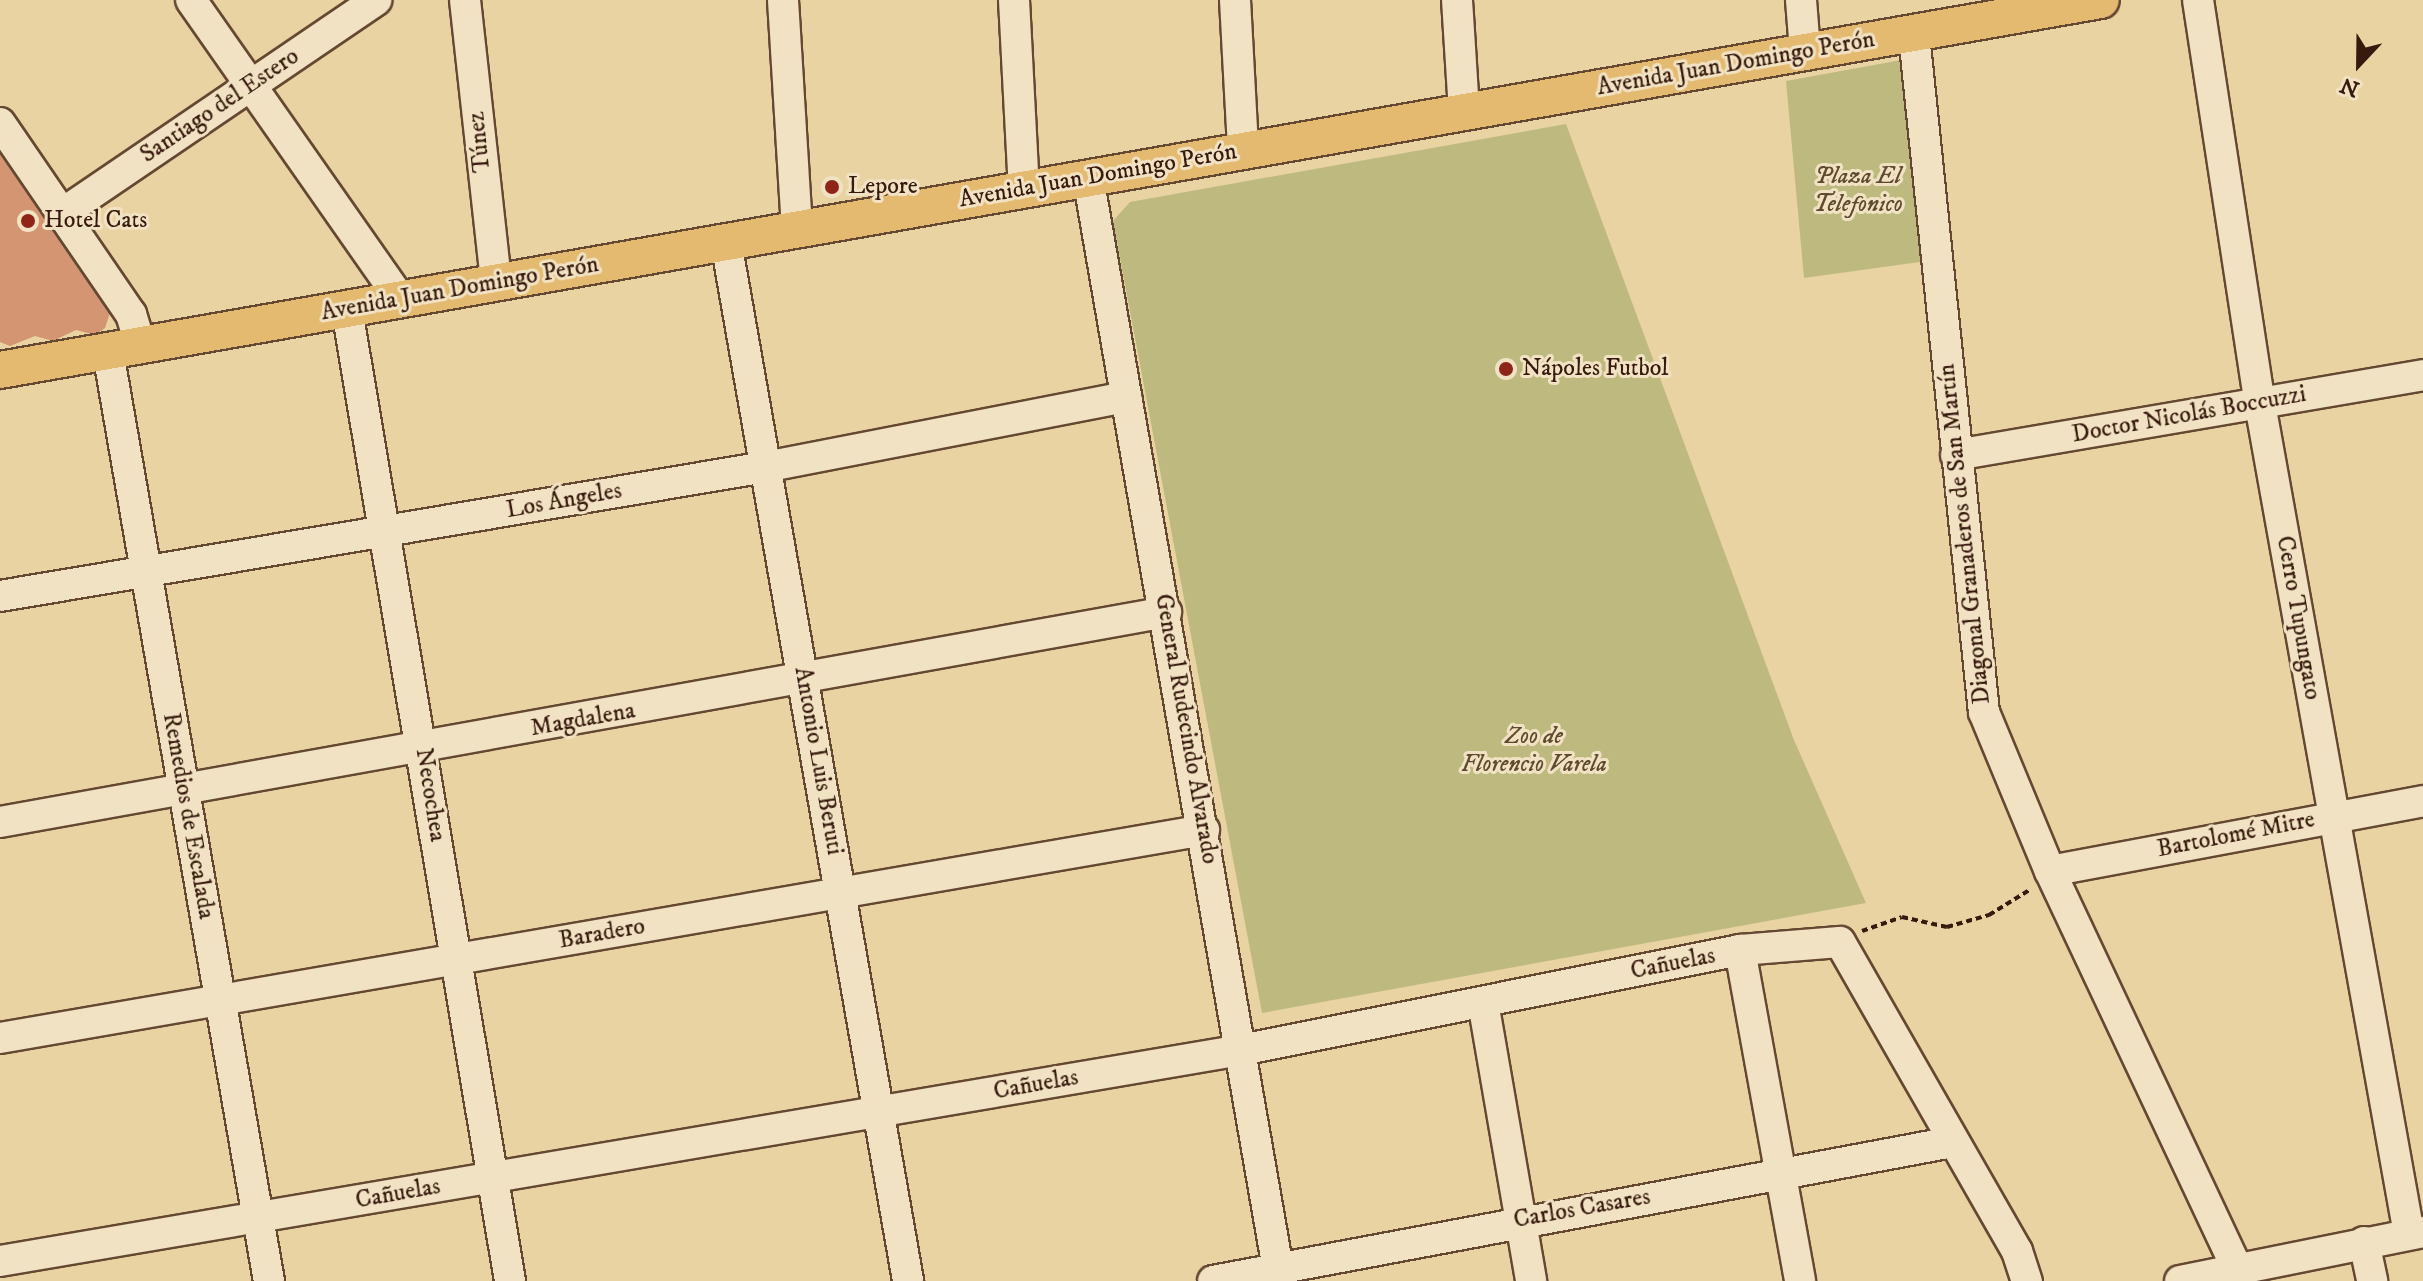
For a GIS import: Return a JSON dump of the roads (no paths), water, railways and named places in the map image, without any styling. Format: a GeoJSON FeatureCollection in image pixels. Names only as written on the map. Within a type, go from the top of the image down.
{"type":"FeatureCollection","features":[{"type":"Feature","properties":{"kind":"main road","name":"Avenida Juan Domingo Perón"},"geometry":{"type":"LineString","coordinates":[[0,370],[2101,0]]}},
{"type":"Feature","properties":{"kind":"street"},"geometry":{"type":"LineString","coordinates":[[191,0],[401,300]]}},
{"type":"Feature","properties":{"kind":"street","name":"Santiago del Estero"},"geometry":{"type":"LineString","coordinates":[[63,213],[377,0]]}},
{"type":"Feature","properties":{"kind":"street","name":"Túnez"},"geometry":{"type":"LineString","coordinates":[[465,0],[496,283]]}},
{"type":"Feature","properties":{"kind":"street"},"geometry":{"type":"LineString","coordinates":[[783,0],[797,228]]}},
{"type":"Feature","properties":{"kind":"street"},"geometry":{"type":"LineString","coordinates":[[1014,0],[1024,188]]}},
{"type":"Feature","properties":{"kind":"street"},"geometry":{"type":"LineString","coordinates":[[1235,0],[1243,150]]}},
{"type":"Feature","properties":{"kind":"street"},"geometry":{"type":"LineString","coordinates":[[1457,0],[1464,112]]}},
{"type":"Feature","properties":{"kind":"street"},"geometry":{"type":"LineString","coordinates":[[1801,0],[1805,51]]}},
{"type":"Feature","properties":{"kind":"street","name":"Cerro Tupungato"},"geometry":{"type":"LineString","coordinates":[[2198,0],[2260,404],[2333,817],[2416,1233]]}},
{"type":"Feature","properties":{"kind":"street","name":"Diagonal Granaderos de San Martín"},"geometry":{"type":"LineString","coordinates":[[1914,35],[1984,712],[2050,871],[2237,1269]]}},
{"type":"Feature","properties":{"kind":"street","name":"Remedios de Escalada"},"geometry":{"type":"LineString","coordinates":[[0,123],[131,314],[125,349],[146,571],[269,1281]]}},
{"type":"Feature","properties":{"kind":"street","name":"General Rudecindo Alvarado"},"geometry":{"type":"LineString","coordinates":[[1088,177],[1204,830],[1279,1276]]}},
{"type":"Feature","properties":{"kind":"street","name":"Antonio Luis Beruti"},"geometry":{"type":"LineString","coordinates":[[726,242],[908,1281]]}},
{"type":"Feature","properties":{"kind":"street","name":"Necochea"},"geometry":{"type":"LineString","coordinates":[[347,310],[381,532],[422,748],[510,1281]]}},
{"type":"Feature","properties":{"kind":"street","name":"Doctor Nicolás Boccuzzi"},"geometry":{"type":"LineString","coordinates":[[1956,455],[2423,375]]}},
{"type":"Feature","properties":{"kind":"street","name":"Los Ángeles"},"geometry":{"type":"LineString","coordinates":[[0,596],[765,467],[1126,397]]}},
{"type":"Feature","properties":{"kind":"street","name":"Magdalena"},"geometry":{"type":"LineString","coordinates":[[0,822],[183,787],[805,681],[1166,612]]}},
{"type":"Feature","properties":{"kind":"street","name":"Bartolomé Mitre"},"geometry":{"type":"LineString","coordinates":[[2050,871],[2423,801]]}},
{"type":"Feature","properties":{"kind":"street","name":"Baradero"},"geometry":{"type":"LineString","coordinates":[[0,1038],[1204,830]]}},
{"type":"Feature","properties":{"kind":"street","name":"Cañuelas"},"geometry":{"type":"LineString","coordinates":[[0,1261],[1241,1050],[1740,950],[1840,942],[1952,1142]]}},
{"type":"Feature","properties":{"kind":"street"},"geometry":{"type":"LineString","coordinates":[[1740,950],[1800,1281]]}},
{"type":"Feature","properties":{"kind":"street"},"geometry":{"type":"LineString","coordinates":[[1483,1002],[1531,1281]]}},
{"type":"Feature","properties":{"kind":"street"},"geometry":{"type":"LineString","coordinates":[[1952,1142],[2017,1251],[2027,1281]]}},
{"type":"Feature","properties":{"kind":"street","name":"Carlos Casares"},"geometry":{"type":"LineString","coordinates":[[1213,1281],[1279,1276],[1520,1220],[1952,1142]]}},
{"type":"Feature","properties":{"kind":"street"},"geometry":{"type":"LineString","coordinates":[[2180,1281],[2416,1233]]}},
{"type":"Feature","properties":{"kind":"street"},"geometry":{"type":"LineString","coordinates":[[2364,1242],[2372,1281]]}},
{"type":"Feature","properties":{"kind":"place","name":"Lepore"},"geometry":{"type":"Point","coordinates":[832,187]}},
{"type":"Feature","properties":{"kind":"place","name":"Hotel Cats"},"geometry":{"type":"Point","coordinates":[28,221]}},
{"type":"Feature","properties":{"kind":"place","name":"Nápoles Futbol"},"geometry":{"type":"Point","coordinates":[1506,369]}},
{"type":"Feature","properties":{"kind":"park label","name":"Plaza El Telefonico"},"geometry":{"type":"Point","coordinates":[1858,191]}},
{"type":"Feature","properties":{"kind":"park label","name":"Zoo de Florencio Varela"},"geometry":{"type":"Point","coordinates":[1534,751]}}]}
